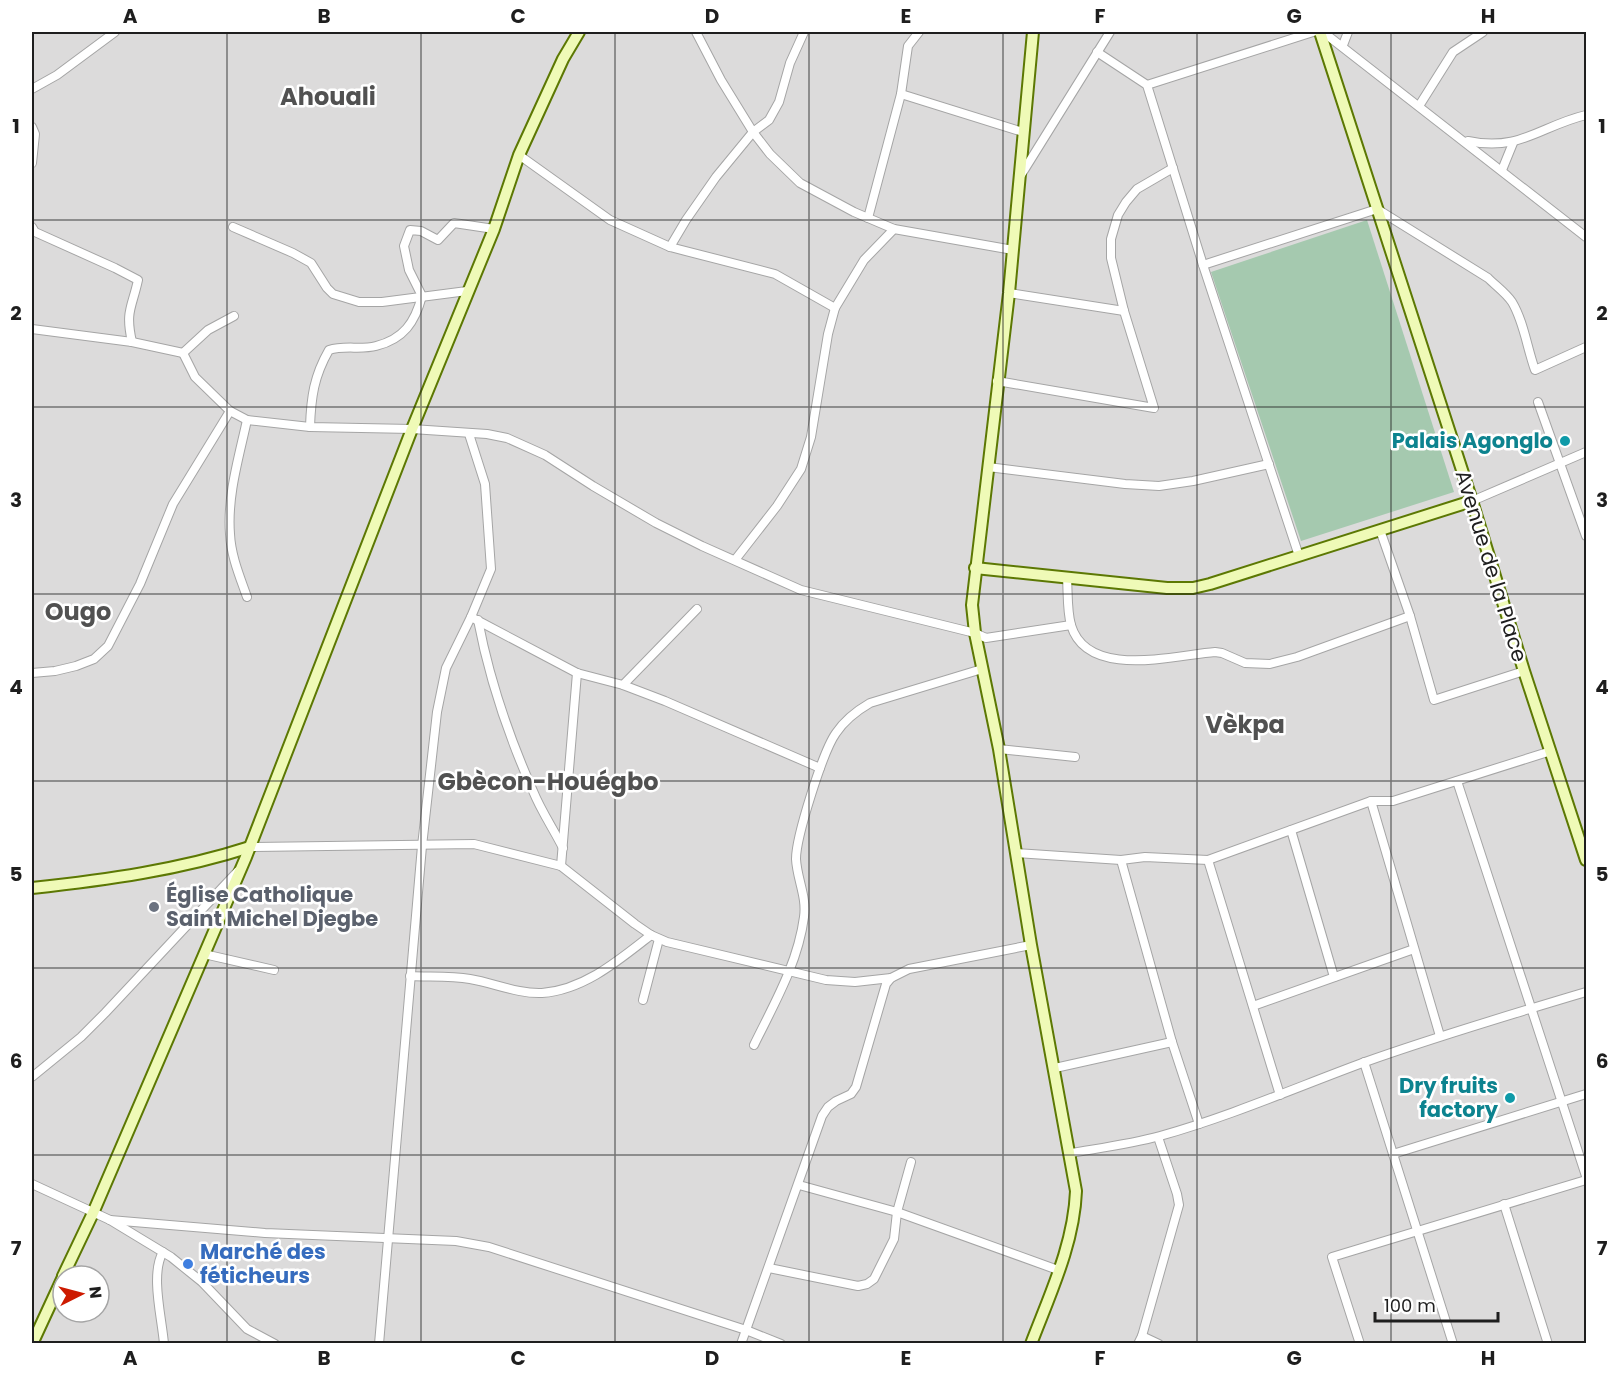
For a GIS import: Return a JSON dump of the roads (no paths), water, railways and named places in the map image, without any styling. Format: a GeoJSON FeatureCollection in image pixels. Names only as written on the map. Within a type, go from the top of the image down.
{"type":"FeatureCollection","features":[{"type":"Feature","properties":{"kind":"street"},"geometry":{"type":"LineString","coordinates":[[32,89],[57,75],[115,32]]}},
{"type":"Feature","properties":{"kind":"street"},"geometry":{"type":"LineString","coordinates":[[69,1264],[93,1213],[242,867],[412,429],[494,229],[519,155],[563,59],[579,32]]}},
{"type":"Feature","properties":{"kind":"street"},"geometry":{"type":"LineString","coordinates":[[696,32],[721,80],[753,132],[770,154],[800,183],[894,229],[1013,250]]}},
{"type":"Feature","properties":{"kind":"street"},"geometry":{"type":"LineString","coordinates":[[670,247],[686,219],[716,177],[753,132],[769,120],[779,102],[790,63],[804,32]]}},
{"type":"Feature","properties":{"kind":"street"},"geometry":{"type":"LineString","coordinates":[[868,218],[901,94],[908,46],[919,32]]}},
{"type":"Feature","properties":{"kind":"street"},"geometry":{"type":"LineString","coordinates":[[1031,1344],[1070,1239],[1076,1215],[1076,1191],[1071,1153],[1031,945],[999,749],[975,633],[972,604],[1009,293],[1034,32]]}},
{"type":"Feature","properties":{"kind":"street"},"geometry":{"type":"LineString","coordinates":[[1021,176],[1110,32]]}},
{"type":"Feature","properties":{"kind":"street"},"geometry":{"type":"LineString","coordinates":[[1147,85],[1313,32]]}},
{"type":"Feature","properties":{"kind":"street"},"geometry":{"type":"LineString","coordinates":[[1321,32],[1343,45],[1587,237]]}},
{"type":"Feature","properties":{"kind":"street","name":"Avenue de la Place"},"geometry":{"type":"LineString","coordinates":[[1321,32],[1472,501],[1524,671],[1587,860]]}},
{"type":"Feature","properties":{"kind":"street"},"geometry":{"type":"LineString","coordinates":[[1343,45],[1348,32]]}},
{"type":"Feature","properties":{"kind":"street"},"geometry":{"type":"LineString","coordinates":[[1419,106],[1453,52],[1483,32]]}},
{"type":"Feature","properties":{"kind":"street"},"geometry":{"type":"LineString","coordinates":[[1097,52],[1147,85],[1203,265],[1299,556]]}},
{"type":"Feature","properties":{"kind":"street"},"geometry":{"type":"LineString","coordinates":[[901,94],[1023,132]]}},
{"type":"Feature","properties":{"kind":"street"},"geometry":{"type":"LineString","coordinates":[[1464,141],[1484,145],[1513,143],[1587,115]]}},
{"type":"Feature","properties":{"kind":"street"},"geometry":{"type":"LineString","coordinates":[[32,127],[35,134],[32,163]]}},
{"type":"Feature","properties":{"kind":"street"},"geometry":{"type":"LineString","coordinates":[[1502,170],[1513,143]]}},
{"type":"Feature","properties":{"kind":"street"},"geometry":{"type":"LineString","coordinates":[[519,155],[610,220],[670,247],[775,274],[835,309]]}},
{"type":"Feature","properties":{"kind":"street"},"geometry":{"type":"LineString","coordinates":[[997,381],[1154,408],[1124,311],[1110,249],[1115,222],[1126,202],[1137,189],[1173,168]]}},
{"type":"Feature","properties":{"kind":"street"},"geometry":{"type":"LineString","coordinates":[[1203,265],[1377,209],[1488,278],[1501,290],[1511,302],[1518,316],[1535,370],[1587,347]]}},
{"type":"Feature","properties":{"kind":"street"},"geometry":{"type":"LineString","coordinates":[[310,426],[311,395],[323,360],[329,350],[338,347],[376,346],[399,336],[417,315],[422,296],[409,270],[404,246],[410,230],[422,231],[438,240],[454,223],[494,229]]}},
{"type":"Feature","properties":{"kind":"street"},"geometry":{"type":"LineString","coordinates":[[32,227],[35,232],[115,267],[138,280],[130,305],[128,325],[132,342]]}},
{"type":"Feature","properties":{"kind":"street"},"geometry":{"type":"LineString","coordinates":[[233,227],[293,253],[310,263],[333,294],[359,302],[382,302],[468,291]]}},
{"type":"Feature","properties":{"kind":"street"},"geometry":{"type":"LineString","coordinates":[[735,560],[777,506],[801,469],[811,437],[828,334],[835,309],[864,260],[894,229]]}},
{"type":"Feature","properties":{"kind":"street"},"geometry":{"type":"LineString","coordinates":[[1009,293],[1124,311]]}},
{"type":"Feature","properties":{"kind":"street"},"geometry":{"type":"LineString","coordinates":[[183,353],[208,330],[234,316]]}},
{"type":"Feature","properties":{"kind":"street"},"geometry":{"type":"LineString","coordinates":[[32,329],[132,342],[183,353]]}},
{"type":"Feature","properties":{"kind":"street"},"geometry":{"type":"LineString","coordinates":[[183,353],[195,377],[230,411],[247,420],[310,426],[412,429],[507,438],[545,455],[656,523],[702,546],[815,595],[989,637],[1071,625]]}},
{"type":"Feature","properties":{"kind":"street"},"geometry":{"type":"LineString","coordinates":[[1538,402],[1587,536]]}},
{"type":"Feature","properties":{"kind":"street"},"geometry":{"type":"LineString","coordinates":[[32,674],[76,666],[94,658],[108,646],[140,584],[173,504],[230,411]]}},
{"type":"Feature","properties":{"kind":"street"},"geometry":{"type":"LineString","coordinates":[[247,420],[232,486],[230,534],[247,597]]}},
{"type":"Feature","properties":{"kind":"street"},"geometry":{"type":"LineString","coordinates":[[379,1344],[422,846],[441,684],[452,653],[475,618],[488,580],[492,559],[485,484],[469,434]]}},
{"type":"Feature","properties":{"kind":"street"},"geometry":{"type":"LineString","coordinates":[[975,568],[1167,588],[1193,588],[1472,501],[1587,452]]}},
{"type":"Feature","properties":{"kind":"street"},"geometry":{"type":"LineString","coordinates":[[988,467],[1125,484],[1160,486],[1193,482],[1269,464]]}},
{"type":"Feature","properties":{"kind":"street"},"geometry":{"type":"LineString","coordinates":[[1380,530],[1410,616],[1434,700],[1524,671]]}},
{"type":"Feature","properties":{"kind":"street"},"geometry":{"type":"LineString","coordinates":[[1067,578],[1071,625],[1082,643],[1092,651],[1116,660],[1167,658],[1215,652],[1245,663],[1262,664],[1297,657],[1410,616]]}},
{"type":"Feature","properties":{"kind":"street"},"geometry":{"type":"LineString","coordinates":[[623,685],[697,609]]}},
{"type":"Feature","properties":{"kind":"street"},"geometry":{"type":"LineString","coordinates":[[475,618],[578,673],[623,685],[725,725],[820,768]]}},
{"type":"Feature","properties":{"kind":"street"},"geometry":{"type":"LineString","coordinates":[[475,618],[494,685],[522,767],[541,810],[562,848]]}},
{"type":"Feature","properties":{"kind":"street"},"geometry":{"type":"LineString","coordinates":[[754,1045],[789,972],[805,910],[797,870],[798,844],[820,768],[837,731],[861,708],[879,700],[982,669]]}},
{"type":"Feature","properties":{"kind":"street"},"geometry":{"type":"LineString","coordinates":[[561,866],[578,673]]}},
{"type":"Feature","properties":{"kind":"street"},"geometry":{"type":"LineString","coordinates":[[999,749],[1075,757]]}},
{"type":"Feature","properties":{"kind":"street"},"geometry":{"type":"LineString","coordinates":[[1016,853],[1121,860],[1145,857],[1208,860],[1371,801],[1393,801],[1551,751]]}},
{"type":"Feature","properties":{"kind":"street"},"geometry":{"type":"LineString","coordinates":[[1360,1344],[1332,1257],[1587,1178],[1457,781]]}},
{"type":"Feature","properties":{"kind":"street"},"geometry":{"type":"LineString","coordinates":[[1371,801],[1440,1036]]}},
{"type":"Feature","properties":{"kind":"street"},"geometry":{"type":"LineString","coordinates":[[1291,830],[1334,977]]}},
{"type":"Feature","properties":{"kind":"street"},"geometry":{"type":"LineString","coordinates":[[32,888],[119,878],[195,863],[250,847],[474,844],[561,866],[655,937],[686,948],[841,982],[891,978],[909,969],[1031,945]]}},
{"type":"Feature","properties":{"kind":"street"},"geometry":{"type":"LineString","coordinates":[[1121,860],[1172,1042],[1198,1124]]}},
{"type":"Feature","properties":{"kind":"street"},"geometry":{"type":"LineString","coordinates":[[1208,860],[1280,1095]]}},
{"type":"Feature","properties":{"kind":"street"},"geometry":{"type":"LineString","coordinates":[[32,1077],[81,1037],[242,867]]}},
{"type":"Feature","properties":{"kind":"street"},"geometry":{"type":"LineString","coordinates":[[411,976],[471,979],[542,993],[560,989],[596,975],[655,937]]}},
{"type":"Feature","properties":{"kind":"street"},"geometry":{"type":"LineString","coordinates":[[643,1000],[655,937]]}},
{"type":"Feature","properties":{"kind":"street"},"geometry":{"type":"LineString","coordinates":[[1254,1006],[1414,949]]}},
{"type":"Feature","properties":{"kind":"street"},"geometry":{"type":"LineString","coordinates":[[204,954],[274,970]]}},
{"type":"Feature","properties":{"kind":"street"},"geometry":{"type":"LineString","coordinates":[[741,1344],[822,1116],[828,1107],[851,1094],[856,1087],[882,994],[891,978]]}},
{"type":"Feature","properties":{"kind":"street"},"geometry":{"type":"LineString","coordinates":[[1071,1153],[1158,1137],[1440,1036],[1587,992]]}},
{"type":"Feature","properties":{"kind":"street"},"geometry":{"type":"LineString","coordinates":[[1055,1068],[1172,1042]]}},
{"type":"Feature","properties":{"kind":"street"},"geometry":{"type":"LineString","coordinates":[[1364,1062],[1454,1344]]}},
{"type":"Feature","properties":{"kind":"street"},"geometry":{"type":"LineString","coordinates":[[1393,1154],[1587,1094]]}},
{"type":"Feature","properties":{"kind":"street"},"geometry":{"type":"LineString","coordinates":[[1158,1137],[1178,1194],[1179,1205],[1140,1340],[1159,1344]]}},
{"type":"Feature","properties":{"kind":"street"},"geometry":{"type":"LineString","coordinates":[[769,1268],[846,1284],[867,1284],[874,1280],[894,1239],[897,1212],[911,1162]]}},
{"type":"Feature","properties":{"kind":"street"},"geometry":{"type":"LineString","coordinates":[[32,1184],[110,1220],[163,1252],[202,1281],[247,1329],[268,1338],[275,1344]]}},
{"type":"Feature","properties":{"kind":"street"},"geometry":{"type":"LineString","coordinates":[[799,1185],[897,1212],[1058,1270]]}},
{"type":"Feature","properties":{"kind":"street"},"geometry":{"type":"LineString","coordinates":[[1504,1204],[1548,1344]]}},
{"type":"Feature","properties":{"kind":"street"},"geometry":{"type":"LineString","coordinates":[[110,1220],[265,1233],[456,1241],[489,1247],[746,1330],[781,1344]]}},
{"type":"Feature","properties":{"kind":"street"},"geometry":{"type":"LineString","coordinates":[[163,1252],[159,1259],[157,1275],[164,1344]]}},
{"type":"Feature","properties":{"kind":"street"},"geometry":{"type":"LineString","coordinates":[[32,1344],[51,1302]]}},
{"type":"Feature","properties":{"kind":"place","name":"Palais Agonglo"},"geometry":{"type":"Point","coordinates":[1565,441]}},
{"type":"Feature","properties":{"kind":"place","name":"Église Catholique Saint Michel Djegbe"},"geometry":{"type":"Point","coordinates":[154,907]}},
{"type":"Feature","properties":{"kind":"place","name":"Dry fruits factory"},"geometry":{"type":"Point","coordinates":[1510,1098]}},
{"type":"Feature","properties":{"kind":"place","name":"Marché des féticheurs"},"geometry":{"type":"Point","coordinates":[188,1264]}},
{"type":"Feature","properties":{"kind":"district","name":"Ahouali"},"geometry":{"type":"Point","coordinates":[328,97]}},
{"type":"Feature","properties":{"kind":"district","name":"Ougo"},"geometry":{"type":"Point","coordinates":[78,612]}},
{"type":"Feature","properties":{"kind":"district","name":"Vèkpa"},"geometry":{"type":"Point","coordinates":[1245,725]}},
{"type":"Feature","properties":{"kind":"district","name":"Gbècon-Houégbo"},"geometry":{"type":"Point","coordinates":[548,782]}}]}
